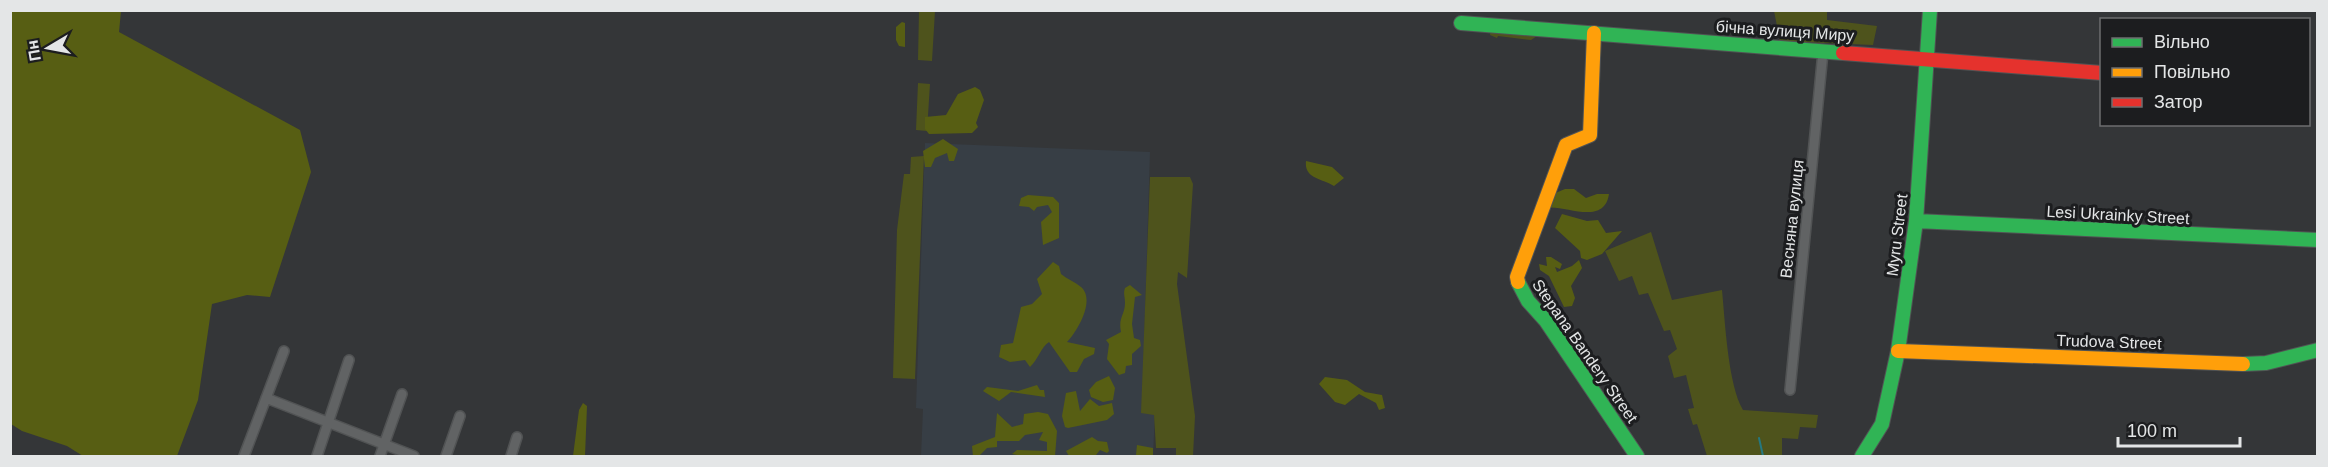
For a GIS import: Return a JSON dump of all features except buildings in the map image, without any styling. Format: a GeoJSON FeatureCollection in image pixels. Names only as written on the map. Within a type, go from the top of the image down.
{"type":"FeatureCollection","features":[{"type":"Feature","properties":{"kind":"street","name":"Myru Street"},"geometry":{"type":"LineString","coordinates":[[1862,456],[1882,424],[1898,351],[1916,221],[1930,10]]}},
{"type":"Feature","properties":{"kind":"street","name":"бічна вулиця Миру"},"geometry":{"type":"LineString","coordinates":[[1461,23],[2100,73]]}},
{"type":"Feature","properties":{"kind":"street","name":"Stepana Bandery Street"},"geometry":{"type":"LineString","coordinates":[[1594,33],[1590,135],[1566,145],[1546,206],[1517,277],[1518,286],[1528,303],[1546,321],[1637,456]]}},
{"type":"Feature","properties":{"kind":"street","name":"Весняна вулиця"},"geometry":{"type":"LineString","coordinates":[[1790,390],[1823,52]]}},
{"type":"Feature","properties":{"kind":"street","name":"Lesi Ukrainky Street"},"geometry":{"type":"LineString","coordinates":[[1916,221],[2318,240]]}},
{"type":"Feature","properties":{"kind":"street","name":"Trudova Street"},"geometry":{"type":"LineString","coordinates":[[1898,351],[1954,351],[2235,364],[2266,363],[2318,350]]}},
{"type":"Feature","properties":{"kind":"street"},"geometry":{"type":"LineString","coordinates":[[246,456],[284,351]]}},
{"type":"Feature","properties":{"kind":"street"},"geometry":{"type":"LineString","coordinates":[[316,456],[349,360]]}},
{"type":"Feature","properties":{"kind":"street"},"geometry":{"type":"LineString","coordinates":[[380,456],[402,394]]}},
{"type":"Feature","properties":{"kind":"street"},"geometry":{"type":"LineString","coordinates":[[266,398],[414,456]]}},
{"type":"Feature","properties":{"kind":"street"},"geometry":{"type":"LineString","coordinates":[[446,456],[460,416]]}},
{"type":"Feature","properties":{"kind":"street"},"geometry":{"type":"LineString","coordinates":[[511,456],[517,437]]}},
{"type":"Feature","properties":{"kind":"shaded area"},"geometry":{"type":"Polygon","coordinates":[[[925,143],[1150,152],[1142,412],[1155,413],[1153,456],[921,456],[923,409],[916,408],[925,143]]]}},
{"type":"Feature","properties":{"kind":"green space"},"geometry":{"type":"Polygon","coordinates":[[[11,10],[121,11],[119,32],[300,130],[311,172],[270,297],[247,295],[212,304],[198,400],[177,456],[83,456],[67,446],[22,431],[11,424],[11,10]]]}},
{"type":"Feature","properties":{"kind":"green space"},"geometry":{"type":"Polygon","coordinates":[[[919,11],[935,11],[932,61],[918,60],[919,11]]]}},
{"type":"Feature","properties":{"kind":"green space"},"geometry":{"type":"Polygon","coordinates":[[[1774,11],[1827,11],[1827,20],[1877,26],[1873,45],[1780,41],[1774,11]]]}},
{"type":"Feature","properties":{"kind":"green space"},"geometry":{"type":"Polygon","coordinates":[[[902,22],[905,23],[905,47],[899,46],[896,40],[896,27],[902,22]]]}},
{"type":"Feature","properties":{"kind":"green space"},"geometry":{"type":"Polygon","coordinates":[[[1491,29],[1540,34],[1531,40],[1498,36],[1497,38],[1490,35],[1491,29]]]}},
{"type":"Feature","properties":{"kind":"green space"},"geometry":{"type":"Polygon","coordinates":[[[918,83],[930,84],[927,131],[916,130],[918,83]]]}},
{"type":"Feature","properties":{"kind":"green space"},"geometry":{"type":"Polygon","coordinates":[[[975,87],[980,90],[984,100],[976,123],[978,127],[972,133],[929,134],[925,129],[925,117],[946,115],[958,94],[975,87]]]}},
{"type":"Feature","properties":{"kind":"green space"},"geometry":{"type":"Polygon","coordinates":[[[943,139],[958,149],[954,161],[949,161],[947,153],[935,158],[931,167],[925,167],[923,151],[943,139]]]}},
{"type":"Feature","properties":{"kind":"green space"},"geometry":{"type":"Polygon","coordinates":[[[924,156],[915,379],[893,378],[897,230],[904,174],[910,174],[911,157],[924,156]]]}},
{"type":"Feature","properties":{"kind":"green space"},"geometry":{"type":"Polygon","coordinates":[[[1306,161],[1332,167],[1344,178],[1334,186],[1311,175],[1306,167],[1306,161]]]}},
{"type":"Feature","properties":{"kind":"green space"},"geometry":{"type":"Polygon","coordinates":[[[1150,177],[1190,177],[1193,184],[1187,278],[1178,272],[1177,284],[1195,416],[1193,456],[1176,456],[1176,448],[1156,448],[1154,415],[1141,413],[1150,177]]]}},
{"type":"Feature","properties":{"kind":"green space"},"geometry":{"type":"Polygon","coordinates":[[[1565,189],[1574,189],[1586,198],[1597,194],[1609,194],[1606,204],[1600,210],[1592,212],[1546,208],[1553,194],[1565,189]]]}},
{"type":"Feature","properties":{"kind":"green space"},"geometry":{"type":"Polygon","coordinates":[[[1028,195],[1053,197],[1059,203],[1059,238],[1043,245],[1041,222],[1052,212],[1048,205],[1037,207],[1034,211],[1029,207],[1019,206],[1021,198],[1028,195]]]}},
{"type":"Feature","properties":{"kind":"green space"},"geometry":{"type":"Polygon","coordinates":[[[1562,214],[1587,221],[1598,220],[1606,233],[1622,231],[1602,254],[1587,260],[1581,258],[1580,251],[1555,228],[1562,214]]]}},
{"type":"Feature","properties":{"kind":"green space"},"geometry":{"type":"Polygon","coordinates":[[[1651,232],[1672,300],[1722,290],[1731,369],[1743,410],[1818,415],[1816,428],[1800,427],[1798,439],[1782,438],[1782,456],[1707,456],[1697,424],[1693,425],[1688,409],[1694,408],[1686,375],[1674,378],[1668,356],[1677,349],[1670,330],[1664,331],[1648,293],[1639,295],[1632,276],[1619,281],[1605,251],[1651,232]]]}},
{"type":"Feature","properties":{"kind":"green space"},"geometry":{"type":"Polygon","coordinates":[[[1546,257],[1551,257],[1562,264],[1560,269],[1555,267],[1557,272],[1572,266],[1579,260],[1582,268],[1571,286],[1575,298],[1572,306],[1564,307],[1549,276],[1540,270],[1539,264],[1547,266],[1546,257]]]}},
{"type":"Feature","properties":{"kind":"green space"},"geometry":{"type":"Polygon","coordinates":[[[1053,262],[1059,266],[1061,274],[1081,287],[1087,300],[1076,331],[1067,342],[1095,348],[1094,354],[1084,359],[1077,372],[1070,372],[1049,342],[1030,367],[1025,360],[1010,362],[999,357],[1001,345],[1013,343],[1021,307],[1032,304],[1042,294],[1037,279],[1053,262]]]}},
{"type":"Feature","properties":{"kind":"green space"},"geometry":{"type":"Polygon","coordinates":[[[1130,285],[1142,295],[1135,297],[1132,324],[1134,338],[1140,340],[1141,346],[1132,354],[1132,365],[1126,366],[1125,373],[1119,375],[1107,359],[1109,344],[1106,340],[1121,332],[1120,323],[1125,307],[1124,290],[1130,285]]]}},
{"type":"Feature","properties":{"kind":"green space"},"geometry":{"type":"Polygon","coordinates":[[[1109,376],[1115,388],[1113,400],[1103,402],[1091,397],[1089,390],[1096,382],[1109,376]]]}},
{"type":"Feature","properties":{"kind":"green space"},"geometry":{"type":"Polygon","coordinates":[[[1325,377],[1347,380],[1365,392],[1382,395],[1385,408],[1379,410],[1376,403],[1359,394],[1345,405],[1335,402],[1319,384],[1325,377]]]}},
{"type":"Feature","properties":{"kind":"green space"},"geometry":{"type":"Polygon","coordinates":[[[1037,385],[1040,390],[1044,390],[1045,397],[1011,392],[999,401],[983,391],[987,387],[1018,391],[1037,385]]]}},
{"type":"Feature","properties":{"kind":"green space"},"geometry":{"type":"Polygon","coordinates":[[[1076,391],[1080,411],[1090,399],[1099,406],[1112,403],[1114,414],[1107,420],[1065,427],[1062,416],[1066,393],[1076,391]]]}},
{"type":"Feature","properties":{"kind":"green space"},"geometry":{"type":"Polygon","coordinates":[[[583,403],[587,406],[585,456],[573,456],[579,410],[583,403]]]}},
{"type":"Feature","properties":{"kind":"green space"},"geometry":{"type":"Polygon","coordinates":[[[1038,412],[1048,414],[1057,431],[1055,456],[1012,454],[1017,450],[1047,451],[1047,442],[1039,440],[1043,432],[1025,435],[1019,441],[997,441],[997,447],[987,448],[979,456],[973,456],[972,446],[995,437],[997,413],[1012,427],[1023,424],[1024,414],[1038,412]]]}},
{"type":"Feature","properties":{"kind":"green space"},"geometry":{"type":"Polygon","coordinates":[[[1092,437],[1098,441],[1107,442],[1109,451],[1107,453],[1100,450],[1096,455],[1099,456],[1069,456],[1066,451],[1092,437]]]}},
{"type":"Feature","properties":{"kind":"green space"},"geometry":{"type":"Polygon","coordinates":[[[1137,445],[1153,448],[1153,456],[1136,455],[1137,445]]]}},
{"type":"Feature","properties":{"kind":"waterway"},"geometry":{"type":"LineString","coordinates":[[1759,438],[1763,456]]}},
{"type":"Feature","properties":{"kind":"traffic: fast"},"geometry":{"type":"LineString","coordinates":[[1862,456],[1882,424],[1898,351],[1916,221],[1930,10]]}},
{"type":"Feature","properties":{"kind":"traffic: fast"},"geometry":{"type":"LineString","coordinates":[[1461,23],[1843,53]]}},
{"type":"Feature","properties":{"kind":"traffic: fast"},"geometry":{"type":"LineString","coordinates":[[1916,221],[2318,240]]}},
{"type":"Feature","properties":{"kind":"traffic: fast"},"geometry":{"type":"LineString","coordinates":[[1518,282],[1528,301],[1546,321],[1637,456]]}},
{"type":"Feature","properties":{"kind":"traffic: fast"},"geometry":{"type":"LineString","coordinates":[[2243,364],[2266,363],[2318,350]]}},
{"type":"Feature","properties":{"kind":"traffic: slow"},"geometry":{"type":"LineString","coordinates":[[1518,282],[1517,277],[1566,145],[1590,135],[1594,33]]}},
{"type":"Feature","properties":{"kind":"traffic: slow"},"geometry":{"type":"LineString","coordinates":[[1898,351],[2243,364]]}},
{"type":"Feature","properties":{"kind":"traffic: jam"},"geometry":{"type":"LineString","coordinates":[[1843,53],[2100,73]]}}]}
